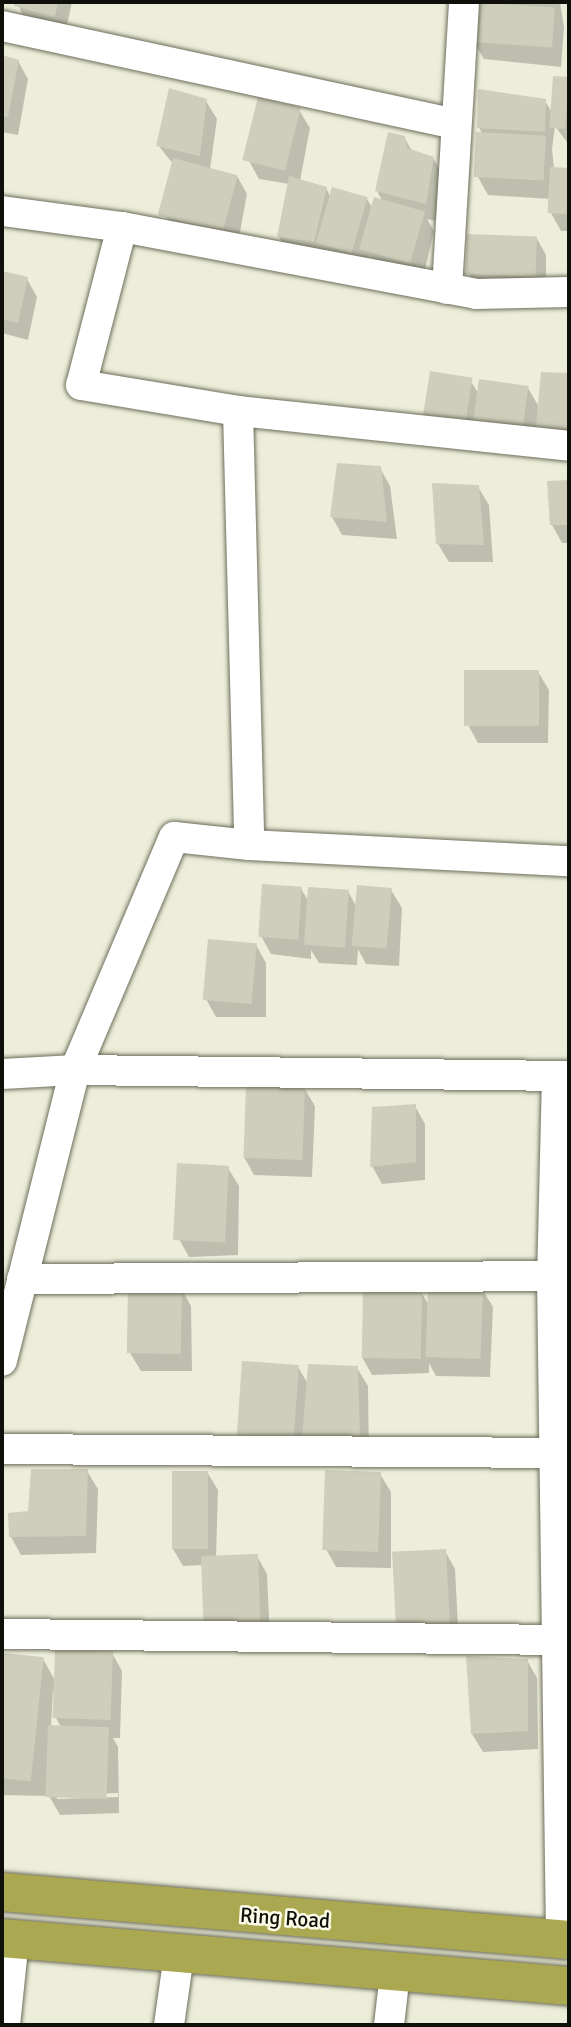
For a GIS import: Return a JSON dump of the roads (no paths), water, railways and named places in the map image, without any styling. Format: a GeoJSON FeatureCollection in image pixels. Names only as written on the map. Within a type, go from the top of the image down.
{"type":"FeatureCollection","features":[{"type":"Feature","properties":{"kind":"highway","name":"Ring Road"},"geometry":{"type":"LineString","coordinates":[[2,1892],[565,1939]]}},
{"type":"Feature","properties":{"kind":"highway"},"geometry":{"type":"LineString","coordinates":[[8,1939],[569,1986]]}},
{"type":"Feature","properties":{"kind":"street"},"geometry":{"type":"LineString","coordinates":[[447,289],[464,2]]}},
{"type":"Feature","properties":{"kind":"street"},"geometry":{"type":"LineString","coordinates":[[2,26],[455,124]]}},
{"type":"Feature","properties":{"kind":"street"},"geometry":{"type":"LineString","coordinates":[[2,211],[122,227],[476,294],[569,292]]}},
{"type":"Feature","properties":{"kind":"street"},"geometry":{"type":"LineString","coordinates":[[122,227],[81,385],[238,411],[569,446]]}},
{"type":"Feature","properties":{"kind":"street"},"geometry":{"type":"LineString","coordinates":[[238,411],[248,845]]}},
{"type":"Feature","properties":{"kind":"street"},"geometry":{"type":"LineString","coordinates":[[2,1361],[75,1070],[174,837],[248,845],[569,861]]}},
{"type":"Feature","properties":{"kind":"street"},"geometry":{"type":"LineString","coordinates":[[2,1074],[75,1070],[563,1076],[561,1276],[555,1453],[563,1640],[565,1939]]}},
{"type":"Feature","properties":{"kind":"street"},"geometry":{"type":"LineString","coordinates":[[22,1279],[561,1276]]}},
{"type":"Feature","properties":{"kind":"street"},"geometry":{"type":"LineString","coordinates":[[2,1450],[555,1453]]}},
{"type":"Feature","properties":{"kind":"street"},"geometry":{"type":"LineString","coordinates":[[2,1634],[563,1640]]}},
{"type":"Feature","properties":{"kind":"street"},"geometry":{"type":"LineString","coordinates":[[5,2025],[8,1939]]}},
{"type":"Feature","properties":{"kind":"street"},"geometry":{"type":"LineString","coordinates":[[169,2025],[178,1955]]}},
{"type":"Feature","properties":{"kind":"street"},"geometry":{"type":"LineString","coordinates":[[388,2025],[395,1973]]}}]}
